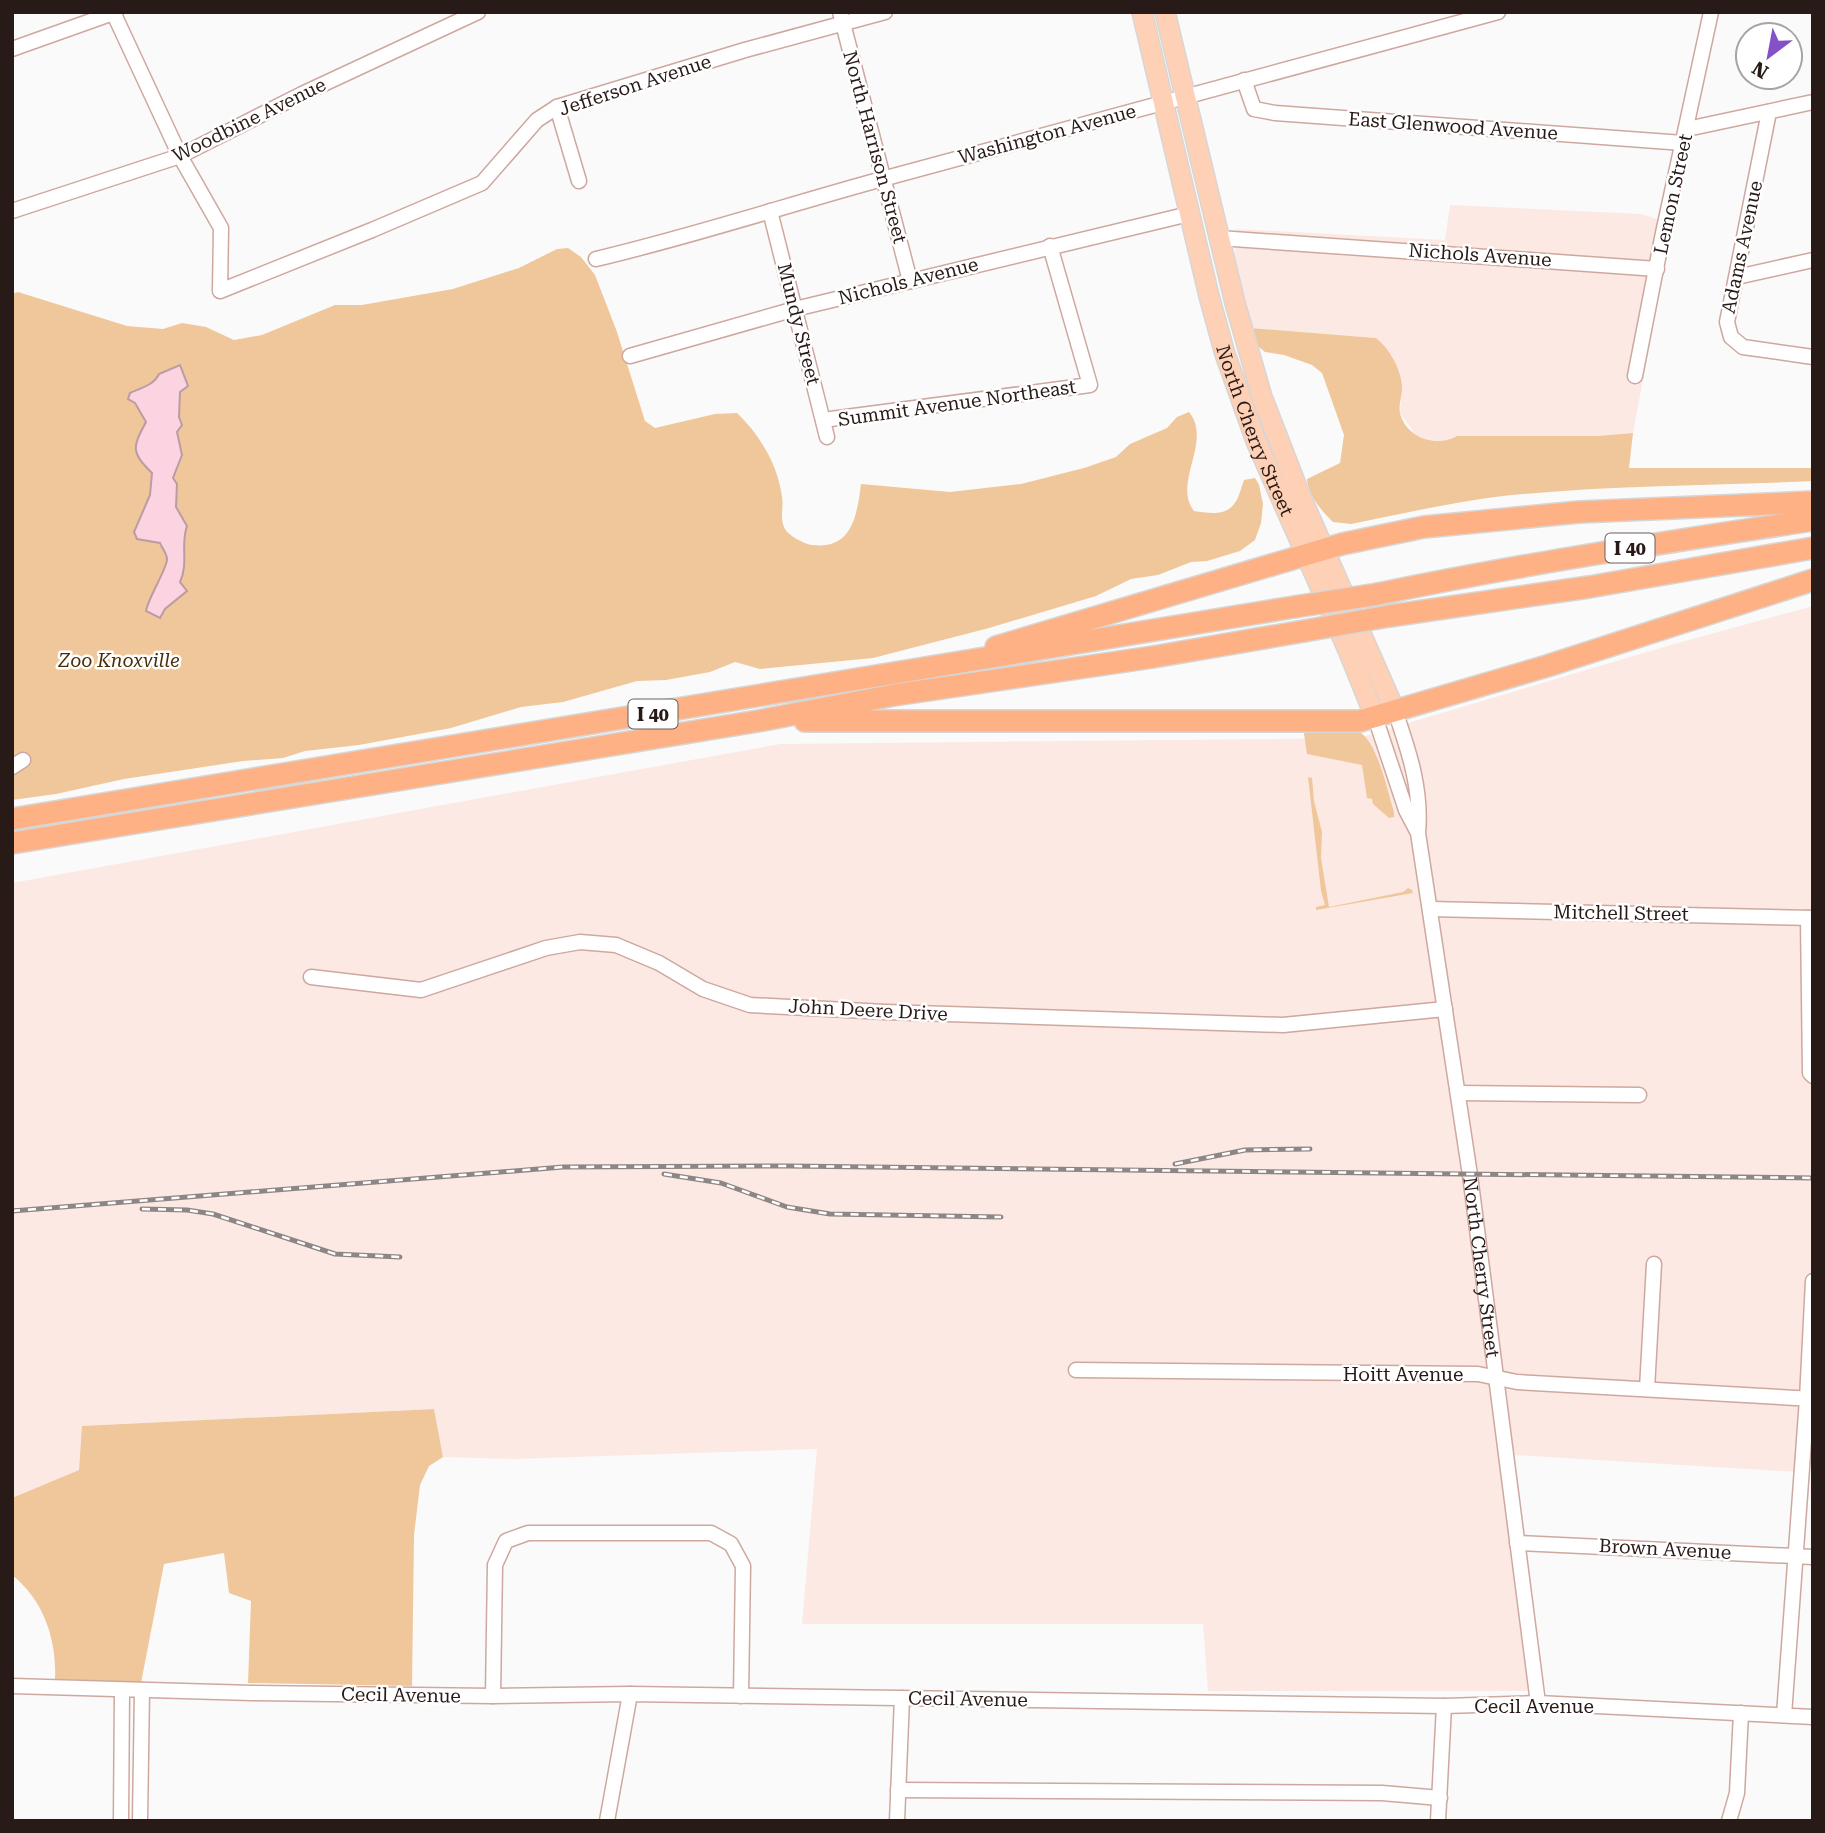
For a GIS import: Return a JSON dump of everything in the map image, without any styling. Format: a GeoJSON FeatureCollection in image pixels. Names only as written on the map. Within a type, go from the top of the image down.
{"type":"FeatureCollection","features":[{"type":"Feature","properties":{"kind":"highway"},"geometry":{"type":"LineString","coordinates":[[921,671],[1086,618],[1315,552],[1424,527],[1578,512],[1813,502]]}},
{"type":"Feature","properties":{"kind":"highway","name":"I 40"},"geometry":{"type":"LineString","coordinates":[[12,819],[921,671],[1378,594],[1448,579],[1636,547],[1813,520]]}},
{"type":"Feature","properties":{"kind":"highway","name":"I 40"},"geometry":{"type":"LineString","coordinates":[[12,843],[758,721],[894,695],[1153,657],[1813,548]]}},
{"type":"Feature","properties":{"kind":"highway"},"geometry":{"type":"LineString","coordinates":[[758,721],[1360,720],[1813,580]]}},
{"type":"Feature","properties":{"kind":"main road","name":"North Cherry Street"},"geometry":{"type":"LineString","coordinates":[[1142,12],[1209,296],[1236,388],[1256,441],[1315,552],[1385,714]]}},
{"type":"Feature","properties":{"kind":"main road","name":"North Cherry Street"},"geometry":{"type":"LineString","coordinates":[[1165,12],[1235,303],[1262,397],[1285,457],[1315,552]]}},
{"type":"Feature","properties":{"kind":"street","name":"Woodbine Avenue"},"geometry":{"type":"LineString","coordinates":[[12,211],[180,156],[302,94],[478,12]]}},
{"type":"Feature","properties":{"kind":"street","name":"Jefferson Avenue"},"geometry":{"type":"LineString","coordinates":[[180,156],[221,228],[220,291],[482,183],[537,120],[557,107],[841,18],[886,12]]}},
{"type":"Feature","properties":{"kind":"street","name":"Washington Avenue"},"geometry":{"type":"LineString","coordinates":[[596,259],[1498,12]]}},
{"type":"Feature","properties":{"kind":"street","name":"Lemon Street"},"geometry":{"type":"LineString","coordinates":[[1635,376],[1711,12]]}},
{"type":"Feature","properties":{"kind":"street"},"geometry":{"type":"LineString","coordinates":[[12,50],[115,13],[180,156]]}},
{"type":"Feature","properties":{"kind":"street","name":"North Harrison Street"},"geometry":{"type":"LineString","coordinates":[[841,18],[910,281]]}},
{"type":"Feature","properties":{"kind":"street","name":"East Glenwood Avenue"},"geometry":{"type":"LineString","coordinates":[[1244,80],[1254,109],[1275,113],[1685,136],[1813,102]]}},
{"type":"Feature","properties":{"kind":"street"},"geometry":{"type":"LineString","coordinates":[[557,107],[579,181]]}},
{"type":"Feature","properties":{"kind":"street","name":"Adams Avenue"},"geometry":{"type":"LineString","coordinates":[[1769,112],[1727,322],[1731,337],[1744,347],[1813,357]]}},
{"type":"Feature","properties":{"kind":"street","name":"Mundy Street"},"geometry":{"type":"LineString","coordinates":[[771,211],[827,437]]}},
{"type":"Feature","properties":{"kind":"street","name":"Nichols Avenue"},"geometry":{"type":"LineString","coordinates":[[630,356],[795,309],[1189,214]]}},
{"type":"Feature","properties":{"kind":"street","name":"Nichols Avenue"},"geometry":{"type":"LineString","coordinates":[[1219,237],[1657,269]]}},
{"type":"Feature","properties":{"kind":"street","name":"Summit Avenue Northeast"},"geometry":{"type":"LineString","coordinates":[[823,420],[1090,385],[1050,246]]}},
{"type":"Feature","properties":{"kind":"street"},"geometry":{"type":"LineString","coordinates":[[1737,276],[1813,260]]}},
{"type":"Feature","properties":{"kind":"street","name":"North Cherry Street"},"geometry":{"type":"LineString","coordinates":[[1385,714],[1406,810],[1418,833]]}},
{"type":"Feature","properties":{"kind":"street","name":"North Cherry Street"},"geometry":{"type":"LineString","coordinates":[[1385,714],[1417,787],[1420,809],[1418,833],[1478,1233],[1538,1703]]}},
{"type":"Feature","properties":{"kind":"street","name":"Mitchell Street"},"geometry":{"type":"LineString","coordinates":[[1430,909],[1810,918]]}},
{"type":"Feature","properties":{"kind":"street"},"geometry":{"type":"LineString","coordinates":[[1810,918],[1811,1074]]}},
{"type":"Feature","properties":{"kind":"street","name":"John Deere Drive"},"geometry":{"type":"LineString","coordinates":[[312,977],[421,990],[546,948],[580,942],[617,945],[659,963],[703,989],[750,1004],[898,1013],[1283,1025],[1445,1009]]}},
{"type":"Feature","properties":{"kind":"street"},"geometry":{"type":"LineString","coordinates":[[1458,1093],[1639,1095]]}},
{"type":"Feature","properties":{"kind":"street"},"geometry":{"type":"LineString","coordinates":[[1647,1389],[1654,1264]]}},
{"type":"Feature","properties":{"kind":"street"},"geometry":{"type":"LineString","coordinates":[[1784,1715],[1810,1399],[1813,1281]]}},
{"type":"Feature","properties":{"kind":"street","name":"Hoitt Avenue"},"geometry":{"type":"LineString","coordinates":[[1076,1370],[1478,1374],[1517,1382],[1810,1399]]}},
{"type":"Feature","properties":{"kind":"street"},"geometry":{"type":"LineString","coordinates":[[493,1696],[495,1565],[506,1541],[528,1533],[711,1533],[731,1544],[743,1566],[741,1696]]}},
{"type":"Feature","properties":{"kind":"street","name":"Brown Avenue"},"geometry":{"type":"LineString","coordinates":[[1517,1543],[1813,1557]]}},
{"type":"Feature","properties":{"kind":"street","name":"Cecil Avenue"},"geometry":{"type":"LineString","coordinates":[[12,1686],[493,1696],[630,1694],[1444,1706],[1538,1703],[1813,1717]]}},
{"type":"Feature","properties":{"kind":"street"},"geometry":{"type":"LineString","coordinates":[[121,1821],[122,1689]]}},
{"type":"Feature","properties":{"kind":"street"},"geometry":{"type":"LineString","coordinates":[[140,1821],[142,1690]]}},
{"type":"Feature","properties":{"kind":"street"},"geometry":{"type":"LineString","coordinates":[[607,1821],[630,1694]]}},
{"type":"Feature","properties":{"kind":"street"},"geometry":{"type":"LineString","coordinates":[[897,1821],[902,1698]]}},
{"type":"Feature","properties":{"kind":"street"},"geometry":{"type":"LineString","coordinates":[[1438,1821],[1444,1706]]}},
{"type":"Feature","properties":{"kind":"street"},"geometry":{"type":"LineString","coordinates":[[1729,1821],[1737,1793],[1741,1713]]}},
{"type":"Feature","properties":{"kind":"street"},"geometry":{"type":"LineString","coordinates":[[898,1790],[1382,1793],[1440,1798]]}},
{"type":"Feature","properties":{"kind":"shaded area"},"geometry":{"type":"Polygon","coordinates":[[[1450,205],[1641,214],[1672,224],[1633,433],[1598,436],[1457,436],[1447,442],[1418,438],[1400,413],[1402,385],[1376,338],[1250,328],[1234,259],[1235,249],[1241,246],[1236,229],[1445,240],[1450,205]]]}},
{"type":"Feature","properties":{"kind":"shaded area"},"geometry":{"type":"Polygon","coordinates":[[[180,365],[188,386],[180,392],[179,417],[182,425],[177,432],[182,455],[173,478],[177,484],[176,507],[187,526],[184,568],[180,582],[187,591],[165,609],[160,618],[146,611],[167,557],[160,543],[137,539],[134,532],[150,495],[152,473],[140,460],[136,449],[146,422],[135,403],[128,399],[130,393],[151,384],[159,374],[180,365]]]}},
{"type":"Feature","properties":{"kind":"shaded area"},"geometry":{"type":"Polygon","coordinates":[[[1813,606],[1813,1387],[1798,1472],[1499,1454],[1531,1691],[1208,1691],[1203,1624],[802,1624],[817,1449],[513,1459],[443,1457],[434,1409],[83,1426],[79,1470],[12,1498],[12,883],[780,744],[1358,738],[1667,646],[1813,606]]]}},
{"type":"Feature","properties":{"kind":"green space","name":"Zoo Knoxville"},"geometry":{"type":"Polygon","coordinates":[[[568,248],[581,257],[595,275],[617,332],[645,421],[655,428],[715,414],[737,413],[760,441],[777,473],[785,529],[805,543],[825,545],[844,536],[854,519],[861,484],[950,492],[1021,484],[1116,457],[1130,444],[1167,428],[1177,417],[1189,412],[1195,423],[1197,436],[1187,488],[1188,500],[1194,511],[1223,512],[1237,499],[1244,480],[1255,478],[1263,504],[1261,523],[1255,540],[1240,551],[1207,561],[1191,562],[1158,575],[1131,579],[1096,596],[989,628],[873,658],[760,669],[735,662],[710,672],[666,680],[637,681],[563,702],[521,707],[451,728],[359,745],[305,751],[283,758],[243,761],[124,779],[56,794],[12,800],[12,294],[18,292],[127,326],[163,329],[182,323],[206,327],[234,340],[262,335],[335,305],[362,305],[453,289],[519,268],[557,249],[568,248]]]}},
{"type":"Feature","properties":{"kind":"green space"},"geometry":{"type":"Polygon","coordinates":[[[1250,328],[1376,338],[1390,353],[1399,372],[1402,388],[1400,413],[1403,422],[1415,434],[1432,441],[1457,436],[1598,436],[1633,433],[1629,468],[1813,468],[1813,481],[1542,492],[1427,508],[1351,524],[1333,522],[1313,497],[1307,479],[1340,463],[1344,435],[1322,373],[1312,365],[1284,355],[1265,352],[1254,343],[1250,328]]]}},
{"type":"Feature","properties":{"kind":"green space"},"geometry":{"type":"Polygon","coordinates":[[[1303,727],[1347,729],[1359,732],[1365,737],[1381,768],[1394,817],[1389,818],[1373,804],[1372,799],[1367,798],[1362,765],[1307,754],[1303,727]]]}},
{"type":"Feature","properties":{"kind":"green space"},"geometry":{"type":"Polygon","coordinates":[[[1308,777],[1312,778],[1314,801],[1322,832],[1321,858],[1329,907],[1403,892],[1408,888],[1413,893],[1316,910],[1316,907],[1325,905],[1321,891],[1308,777]]]}},
{"type":"Feature","properties":{"kind":"green space"},"geometry":{"type":"Polygon","coordinates":[[[434,1409],[443,1457],[429,1466],[420,1485],[414,1535],[412,1686],[248,1683],[251,1601],[229,1593],[224,1553],[164,1564],[141,1683],[55,1679],[54,1650],[46,1622],[32,1596],[12,1575],[12,1498],[79,1470],[82,1426],[434,1409]]]}},
{"type":"Feature","properties":{"kind":"railway"},"geometry":{"type":"LineString","coordinates":[[1175,1164],[1245,1150],[1310,1149]]}},
{"type":"Feature","properties":{"kind":"railway"},"geometry":{"type":"LineString","coordinates":[[12,1211],[563,1167],[787,1166],[1813,1178]]}},
{"type":"Feature","properties":{"kind":"railway"},"geometry":{"type":"LineString","coordinates":[[664,1174],[721,1183],[787,1207],[830,1214],[1001,1217]]}},
{"type":"Feature","properties":{"kind":"railway"},"geometry":{"type":"LineString","coordinates":[[142,1209],[187,1210],[213,1214],[335,1254],[400,1257]]}}]}
